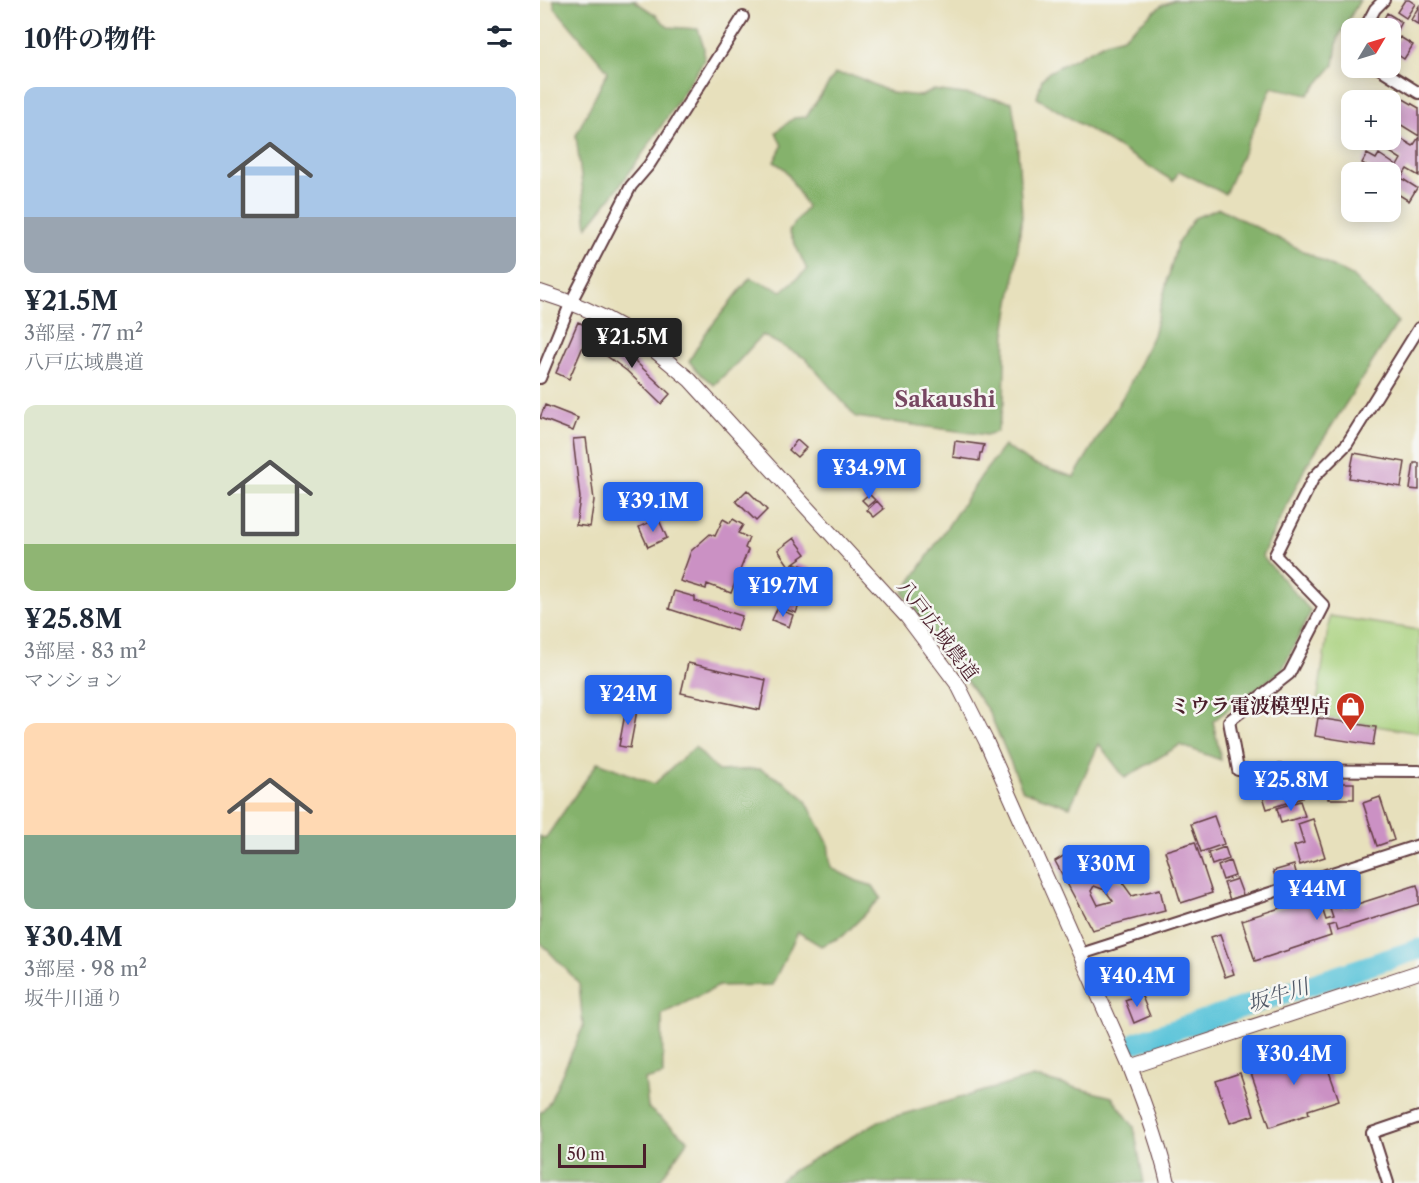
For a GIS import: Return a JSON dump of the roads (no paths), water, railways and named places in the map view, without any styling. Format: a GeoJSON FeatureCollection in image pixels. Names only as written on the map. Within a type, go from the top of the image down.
{"type":"FeatureCollection","features":[{"type":"Feature","properties":{"kind":"street"},"geometry":{"type":"LineString","coordinates":[[1371,18],[1384,0]]}},
{"type":"Feature","properties":{"kind":"street"},"geometry":{"type":"LineString","coordinates":[[540,378],[571,302],[630,186],[649,165],[743,17]]}},
{"type":"Feature","properties":{"kind":"street"},"geometry":{"type":"LineString","coordinates":[[1396,78],[1419,93]]}},
{"type":"Feature","properties":{"kind":"street","name":"八戸広域農道"},"geometry":{"type":"LineString","coordinates":[[540,292],[571,302],[625,329],[690,381],[907,617],[953,677],[987,741],[1130,1067],[1161,1150],[1168,1183]]}},
{"type":"Feature","properties":{"kind":"street"},"geometry":{"type":"LineString","coordinates":[[1419,328],[1347,444],[1314,477],[1275,555],[1324,606],[1289,674],[1229,722],[1238,770],[1419,771]]}},
{"type":"Feature","properties":{"kind":"street"},"geometry":{"type":"LineString","coordinates":[[1081,954],[1419,845]]}},
{"type":"Feature","properties":{"kind":"street"},"geometry":{"type":"LineString","coordinates":[[1130,1067],[1419,972]]}},
{"type":"Feature","properties":{"kind":"street"},"geometry":{"type":"LineString","coordinates":[[1388,1183],[1372,1133],[1419,1118]]}},
{"type":"Feature","properties":{"kind":"waterway","name":"坂牛川"},"geometry":{"type":"LineString","coordinates":[[1137,1042],[1419,949]]}},
{"type":"Feature","properties":{"kind":"place","name":"ミウラ電波模型店"},"geometry":{"type":"Point","coordinates":[1351,732]}},
{"type":"Feature","properties":{"kind":"district","name":"Sakaushi"},"geometry":{"type":"Point","coordinates":[945,399]}}]}
